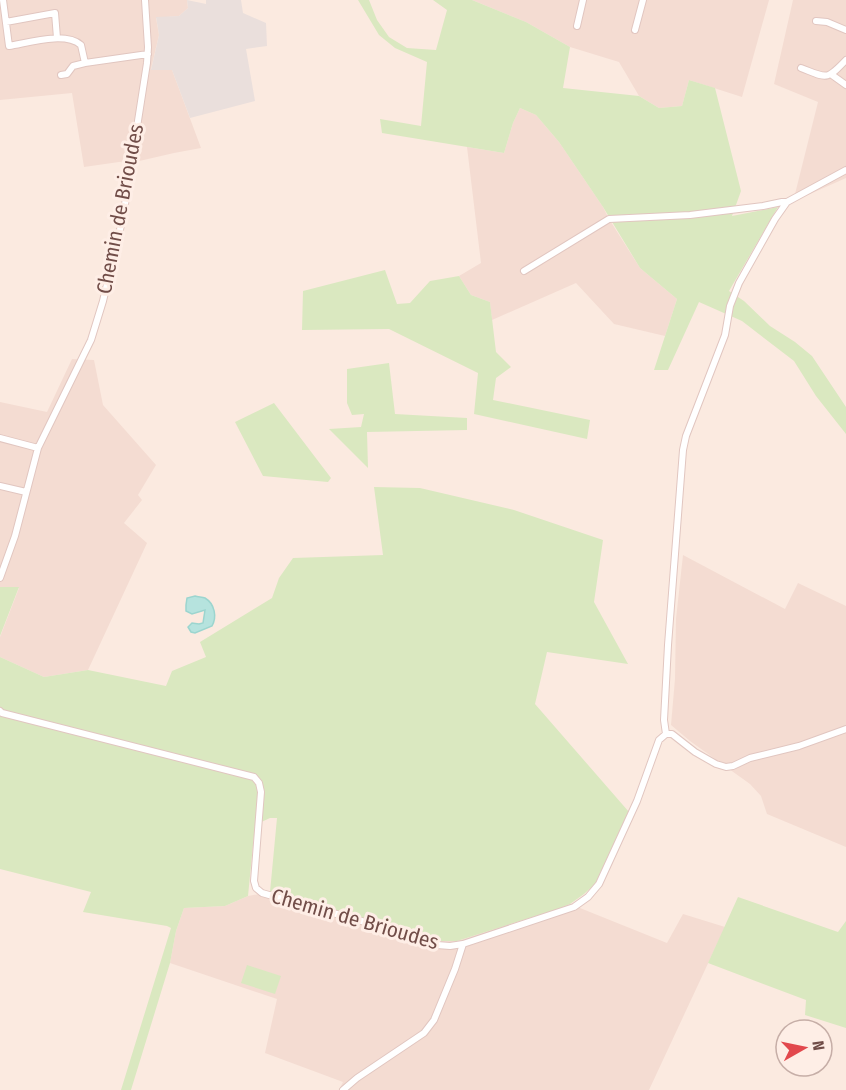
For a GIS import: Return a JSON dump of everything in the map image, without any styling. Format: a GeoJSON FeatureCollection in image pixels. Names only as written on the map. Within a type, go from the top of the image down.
{"type":"FeatureCollection","features":[{"type":"Feature","properties":{"kind":"street"},"geometry":{"type":"LineString","coordinates":[[3,0],[9,46],[57,38],[79,42],[85,63]]}},
{"type":"Feature","properties":{"kind":"street","name":"Chemin de Brioudes"},"geometry":{"type":"LineString","coordinates":[[0,578],[15,536],[38,447],[91,340],[103,301],[123,218],[148,54],[145,0]]}},
{"type":"Feature","properties":{"kind":"street"},"geometry":{"type":"LineString","coordinates":[[576,26],[583,0]]}},
{"type":"Feature","properties":{"kind":"street"},"geometry":{"type":"LineString","coordinates":[[634,30],[643,0]]}},
{"type":"Feature","properties":{"kind":"street"},"geometry":{"type":"LineString","coordinates":[[6,22],[55,13],[57,38]]}},
{"type":"Feature","properties":{"kind":"street"},"geometry":{"type":"LineString","coordinates":[[816,21],[827,22],[846,30]]}},
{"type":"Feature","properties":{"kind":"street"},"geometry":{"type":"LineString","coordinates":[[61,75],[67,74],[73,66],[85,63],[148,54]]}},
{"type":"Feature","properties":{"kind":"street"},"geometry":{"type":"LineString","coordinates":[[801,68],[824,77],[832,75],[846,60]]}},
{"type":"Feature","properties":{"kind":"street"},"geometry":{"type":"LineString","coordinates":[[832,75],[846,85]]}},
{"type":"Feature","properties":{"kind":"street"},"geometry":{"type":"LineString","coordinates":[[132,102],[140,102]]}},
{"type":"Feature","properties":{"kind":"street"},"geometry":{"type":"LineString","coordinates":[[524,271],[609,219],[690,215],[787,202],[846,171]]}},
{"type":"Feature","properties":{"kind":"street"},"geometry":{"type":"LineString","coordinates":[[787,202],[739,284],[730,306],[725,335],[682,450],[664,720],[666,734],[672,734],[695,752],[726,767],[750,758],[799,746],[846,729]]}},
{"type":"Feature","properties":{"kind":"street"},"geometry":{"type":"LineString","coordinates":[[0,438],[38,447]]}},
{"type":"Feature","properties":{"kind":"street"},"geometry":{"type":"LineString","coordinates":[[0,486],[26,492]]}},
{"type":"Feature","properties":{"kind":"street","name":"Chemin de Brioudes"},"geometry":{"type":"LineString","coordinates":[[0,711],[38,723],[254,777],[259,783],[261,792],[254,881],[256,888],[262,893],[437,945],[450,946],[463,944],[573,907],[588,897],[599,884],[637,801],[659,740],[666,734]]}},
{"type":"Feature","properties":{"kind":"street"},"geometry":{"type":"LineString","coordinates":[[343,1090],[424,1033],[434,1020],[463,944]]}},
{"type":"Feature","properties":{"kind":"shaded area"},"geometry":{"type":"Polygon","coordinates":[[[0,0],[187,0],[188,8],[179,16],[156,18],[159,35],[151,69],[172,70],[201,148],[135,162],[126,161],[84,167],[72,93],[0,100],[0,0]]]}},
{"type":"Feature","properties":{"kind":"shaded area"},"geometry":{"type":"Polygon","coordinates":[[[187,0],[206,4],[206,0],[241,0],[243,13],[266,23],[267,46],[246,49],[255,101],[190,118],[172,70],[151,70],[159,35],[156,17],[179,16],[188,8],[187,0]]]}},
{"type":"Feature","properties":{"kind":"shaded area"},"geometry":{"type":"Polygon","coordinates":[[[472,0],[769,0],[742,97],[689,80],[682,106],[659,108],[639,96],[619,62],[570,47],[526,22],[472,0]]]}},
{"type":"Feature","properties":{"kind":"shaded area"},"geometry":{"type":"Polygon","coordinates":[[[793,0],[846,0],[846,178],[801,198],[795,194],[818,102],[774,84],[793,0]]]}},
{"type":"Feature","properties":{"kind":"shaded area"},"geometry":{"type":"Polygon","coordinates":[[[520,108],[536,115],[559,142],[603,207],[640,268],[677,299],[665,336],[614,324],[576,283],[492,320],[490,302],[471,295],[459,276],[481,263],[467,147],[504,153],[520,108]]]}},
{"type":"Feature","properties":{"kind":"shaded area"},"geometry":{"type":"Polygon","coordinates":[[[72,359],[94,360],[103,405],[156,465],[138,495],[142,500],[124,523],[147,543],[88,670],[44,677],[0,657],[0,637],[19,588],[0,587],[0,402],[47,412],[72,359]]]}},
{"type":"Feature","properties":{"kind":"shaded area"},"geometry":{"type":"Polygon","coordinates":[[[683,555],[785,609],[798,583],[846,606],[846,847],[767,814],[761,796],[750,784],[671,725],[675,679],[676,619],[683,555]]]}},
{"type":"Feature","properties":{"kind":"shaded area"},"geometry":{"type":"Polygon","coordinates":[[[270,892],[437,941],[457,941],[570,904],[667,943],[683,914],[725,927],[649,1090],[339,1090],[343,1082],[265,1053],[277,999],[170,963],[176,931],[184,908],[225,906],[248,896],[270,892]]]}},
{"type":"Feature","properties":{"kind":"green space"},"geometry":{"type":"Polygon","coordinates":[[[358,0],[369,0],[377,20],[389,37],[407,48],[436,50],[447,10],[433,0],[472,0],[526,22],[570,47],[563,88],[639,96],[659,108],[682,106],[689,80],[715,88],[741,191],[732,216],[778,207],[729,291],[744,301],[770,326],[812,356],[846,407],[846,434],[816,396],[794,361],[742,321],[699,302],[668,370],[654,370],[677,299],[640,268],[603,207],[559,142],[536,115],[520,108],[504,153],[382,133],[380,119],[421,126],[427,62],[395,48],[379,35],[358,0]]]}},
{"type":"Feature","properties":{"kind":"green space"},"geometry":{"type":"Polygon","coordinates":[[[385,270],[397,304],[410,303],[430,281],[459,276],[471,295],[490,302],[496,352],[511,367],[496,378],[493,400],[590,420],[587,439],[474,414],[478,373],[389,329],[302,330],[303,291],[385,270]]]}},
{"type":"Feature","properties":{"kind":"green space"},"geometry":{"type":"Polygon","coordinates":[[[389,363],[395,414],[467,418],[467,430],[367,432],[368,468],[329,429],[361,427],[364,414],[352,415],[347,403],[347,369],[389,363]]]}},
{"type":"Feature","properties":{"kind":"green space"},"geometry":{"type":"Polygon","coordinates":[[[274,403],[331,478],[328,482],[263,476],[235,422],[274,403]]]}},
{"type":"Feature","properties":{"kind":"green space"},"geometry":{"type":"Polygon","coordinates":[[[374,487],[420,488],[514,510],[603,540],[594,602],[628,664],[547,652],[535,704],[629,812],[595,884],[584,894],[558,909],[457,941],[437,941],[270,892],[277,818],[270,818],[255,825],[248,896],[225,906],[184,908],[176,931],[170,963],[131,1090],[121,1090],[171,928],[83,912],[91,892],[0,869],[0,657],[44,677],[88,670],[166,686],[172,671],[206,657],[200,642],[272,598],[279,578],[293,558],[383,555],[374,487]]]}},
{"type":"Feature","properties":{"kind":"green space"},"geometry":{"type":"Polygon","coordinates":[[[0,587],[19,587],[0,636],[0,587]]]}},
{"type":"Feature","properties":{"kind":"green space"},"geometry":{"type":"Polygon","coordinates":[[[738,897],[838,932],[846,921],[846,1028],[834,1024],[834,1018],[814,1018],[805,1015],[806,1000],[708,963],[738,897]]]}},
{"type":"Feature","properties":{"kind":"green space"},"geometry":{"type":"Polygon","coordinates":[[[247,965],[281,976],[275,994],[241,983],[247,965]]]}},
{"type":"Feature","properties":{"kind":"water"},"geometry":{"type":"Polygon","coordinates":[[[195,596],[205,598],[213,607],[215,615],[212,626],[195,633],[191,632],[188,627],[192,623],[203,623],[205,610],[192,614],[186,611],[187,598],[195,596]]]}}]}
